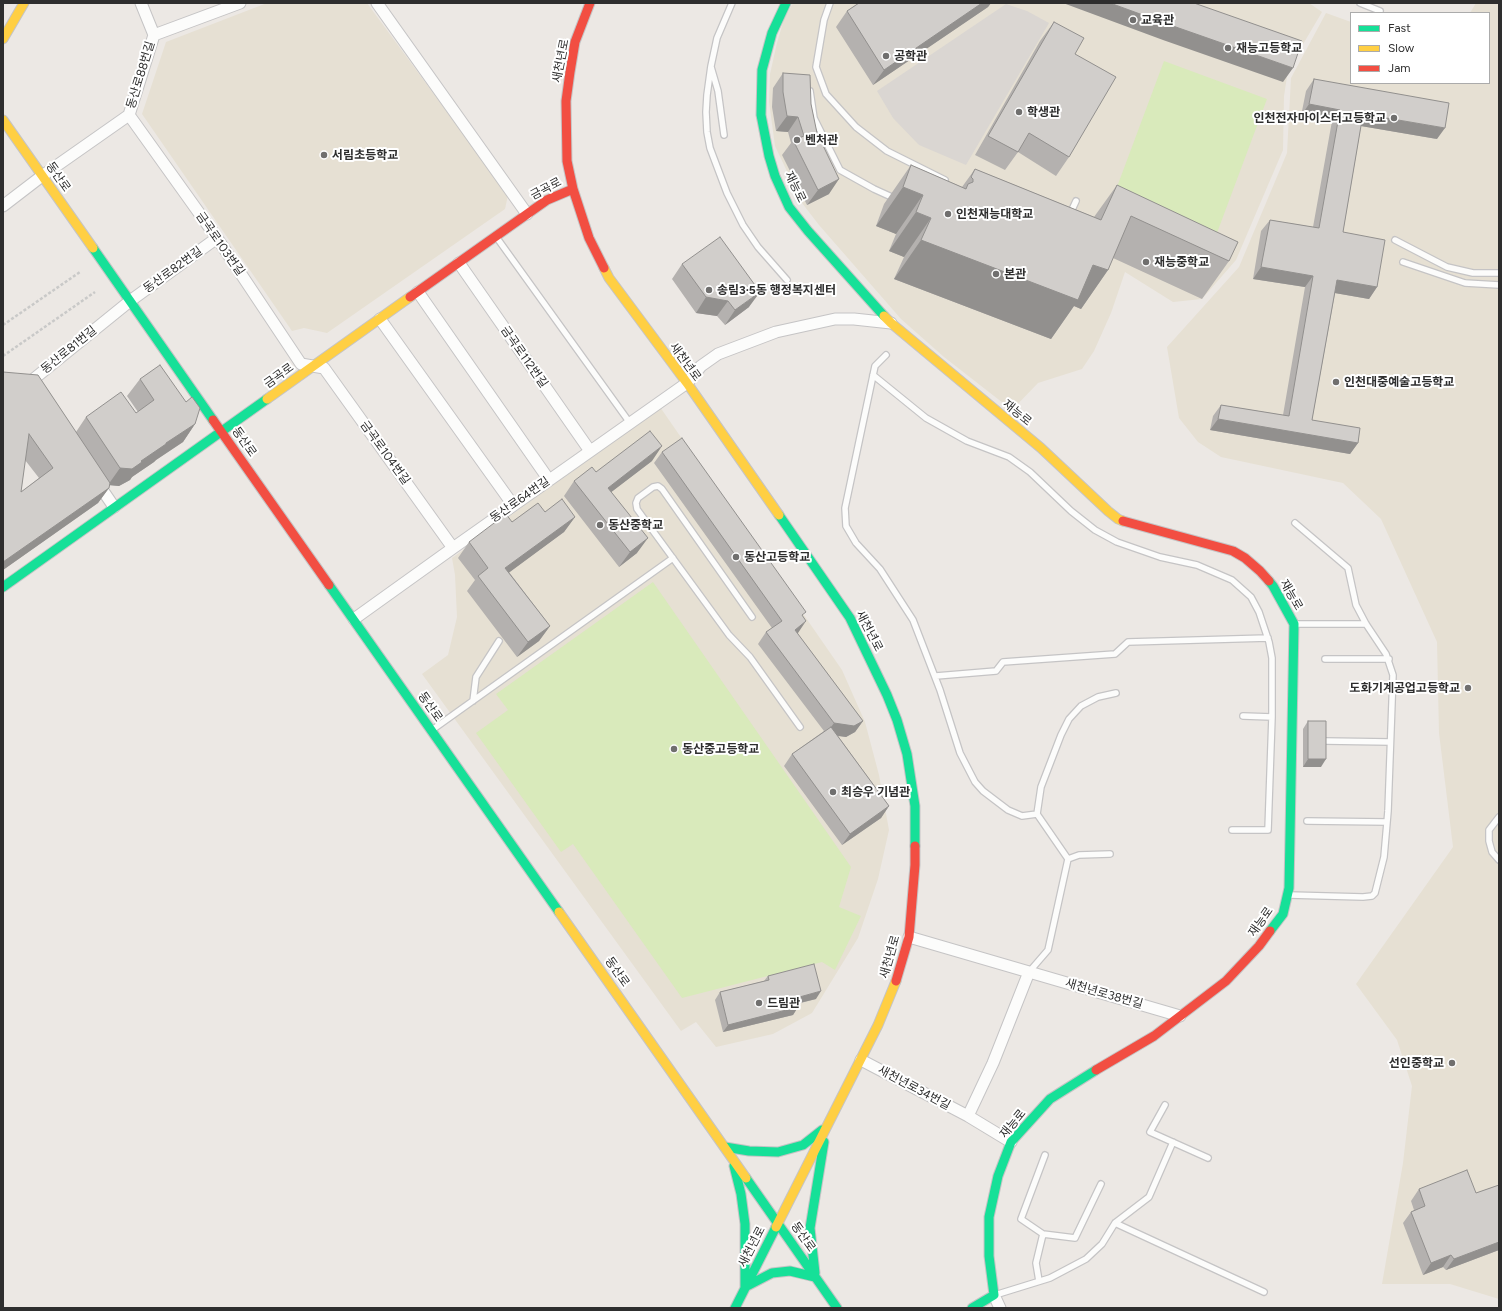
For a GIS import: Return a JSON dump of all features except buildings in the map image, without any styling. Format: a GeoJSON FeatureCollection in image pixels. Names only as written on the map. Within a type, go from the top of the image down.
{"type":"FeatureCollection","features":[{"type":"Feature","properties":{"kind":"street"},"geometry":{"type":"LineString","coordinates":[[3,39],[24,3]]}},
{"type":"Feature","properties":{"kind":"street","name":"동산로88번길"},"geometry":{"type":"LineString","coordinates":[[3,206],[42,176],[129,115],[154,35],[141,3]]}},
{"type":"Feature","properties":{"kind":"street"},"geometry":{"type":"LineString","coordinates":[[154,35],[240,3]]}},
{"type":"Feature","properties":{"kind":"street"},"geometry":{"type":"LineString","coordinates":[[377,3],[527,214]]}},
{"type":"Feature","properties":{"kind":"street","name":"새천년로"},"geometry":{"type":"LineString","coordinates":[[590,3],[575,42],[566,101],[568,161],[573,189],[589,238],[609,278],[686,383],[850,618],[887,695],[897,720],[907,754],[915,806],[915,865],[908,937],[895,983],[878,1025],[861,1060],[735,1308]]}},
{"type":"Feature","properties":{"kind":"street","name":"재능로"},"geometry":{"type":"LineString","coordinates":[[786,3],[766,51],[760,91],[762,115],[765,137],[775,176],[790,207],[808,231],[891,323],[1041,448],[1099,504],[1118,519],[1142,528],[1232,551],[1245,558],[1260,571],[1273,586],[1294,624],[1288,895],[1283,914],[1249,958],[1226,981],[1154,1036],[1064,1089],[1050,1099],[1011,1142],[998,1176],[989,1217],[989,1256],[994,1295]]}},
{"type":"Feature","properties":{"kind":"street","name":"금곡로103번길"},"geometry":{"type":"LineString","coordinates":[[129,115],[217,238],[301,364],[313,367]]}},
{"type":"Feature","properties":{"kind":"street","name":"동산로"},"geometry":{"type":"LineString","coordinates":[[3,120],[837,1308]]}},
{"type":"Feature","properties":{"kind":"street","name":"금곡로"},"geometry":{"type":"LineString","coordinates":[[3,587],[547,200],[573,189]]}},
{"type":"Feature","properties":{"kind":"street","name":"동산로82번길"},"geometry":{"type":"LineString","coordinates":[[130,301],[217,238]]}},
{"type":"Feature","properties":{"kind":"street","name":"금곡로112번길"},"geometry":{"type":"LineString","coordinates":[[459,263],[590,451]]}},
{"type":"Feature","properties":{"kind":"street"},"geometry":{"type":"LineString","coordinates":[[418,292],[549,480]]}},
{"type":"Feature","properties":{"kind":"street","name":"동산로81번길"},"geometry":{"type":"LineString","coordinates":[[3,381],[32,385],[130,301]]}},
{"type":"Feature","properties":{"kind":"street"},"geometry":{"type":"LineString","coordinates":[[380,319],[513,505]]}},
{"type":"Feature","properties":{"kind":"street","name":"동산로64번길"},"geometry":{"type":"LineString","coordinates":[[354,619],[686,383],[700,366],[718,354],[776,332],[834,319],[854,319],[891,323]]}},
{"type":"Feature","properties":{"kind":"street","name":"금곡로104번길"},"geometry":{"type":"LineString","coordinates":[[313,367],[324,368],[453,548]]}},
{"type":"Feature","properties":{"kind":"street"},"geometry":{"type":"LineString","coordinates":[[91,473],[114,507]]}},
{"type":"Feature","properties":{"kind":"street","name":"새천년로38번길"},"geometry":{"type":"LineString","coordinates":[[908,937],[1180,1016]]}},
{"type":"Feature","properties":{"kind":"street"},"geometry":{"type":"LineString","coordinates":[[968,1116],[993,1063],[1029,972]]}},
{"type":"Feature","properties":{"kind":"street","name":"새천년로34번길"},"geometry":{"type":"LineString","coordinates":[[861,1060],[968,1116],[1011,1142]]}},
{"type":"Feature","properties":{"kind":"street"},"geometry":{"type":"LineString","coordinates":[[725,1147],[749,1151],[778,1152],[804,1145],[827,1127]]}},
{"type":"Feature","properties":{"kind":"street"},"geometry":{"type":"LineString","coordinates":[[731,1156],[745,1224],[745,1287],[772,1273],[790,1271],[816,1277],[810,1228],[827,1127]]}},
{"type":"Feature","properties":{"kind":"street"},"geometry":{"type":"LineString","coordinates":[[972,1308],[994,1295],[1000,1308]]}},
{"type":"Feature","properties":{"kind":"lane"},"geometry":{"type":"LineString","coordinates":[[732,3],[717,38],[711,66],[706,112],[707,132],[715,162],[727,193],[743,225],[758,247],[787,280]]}},
{"type":"Feature","properties":{"kind":"lane"},"geometry":{"type":"LineString","coordinates":[[830,3],[824,20],[816,67],[816,75],[826,94],[856,127],[887,150],[953,184]]}},
{"type":"Feature","properties":{"kind":"lane"},"geometry":{"type":"LineString","coordinates":[[1360,3],[1380,11]]}},
{"type":"Feature","properties":{"kind":"lane"},"geometry":{"type":"LineString","coordinates":[[711,66],[718,91],[724,135]]}},
{"type":"Feature","properties":{"kind":"lane"},"geometry":{"type":"LineString","coordinates":[[808,83],[814,118],[840,170],[874,189],[901,201]]}},
{"type":"Feature","properties":{"kind":"lane"},"geometry":{"type":"LineString","coordinates":[[1068,219],[1076,201]]}},
{"type":"Feature","properties":{"kind":"lane"},"geometry":{"type":"LineString","coordinates":[[496,236],[630,423]]}},
{"type":"Feature","properties":{"kind":"lane"},"geometry":{"type":"LineString","coordinates":[[1395,240],[1447,267],[1473,273],[1499,273]]}},
{"type":"Feature","properties":{"kind":"lane"},"geometry":{"type":"LineString","coordinates":[[1403,262],[1465,283],[1499,285]]}},
{"type":"Feature","properties":{"kind":"lane"},"geometry":{"type":"LineString","coordinates":[[886,355],[875,366],[845,508],[846,526],[856,542],[880,569],[913,620],[936,676],[960,753],[975,782],[982,791],[1008,810],[1022,816],[1037,814]]}},
{"type":"Feature","properties":{"kind":"lane"},"geometry":{"type":"LineString","coordinates":[[873,375],[926,418],[967,441],[1009,457],[1030,472],[1070,511],[1095,530],[1117,542],[1160,557],[1197,565],[1232,580],[1251,597],[1259,612],[1268,638],[1272,658],[1272,717],[1268,830],[1232,830]]}},
{"type":"Feature","properties":{"kind":"lane"},"geometry":{"type":"LineString","coordinates":[[752,617],[662,489],[658,486],[653,486],[638,498],[636,503],[637,508],[729,635],[750,657],[800,727]]}},
{"type":"Feature","properties":{"kind":"lane"},"geometry":{"type":"LineString","coordinates":[[1288,895],[1363,898],[1372,896],[1377,889],[1382,868],[1387,822],[1393,675],[1389,659],[1366,624],[1353,598],[1348,568],[1295,523]]}},
{"type":"Feature","properties":{"kind":"lane"},"geometry":{"type":"LineString","coordinates":[[432,730],[673,558]]}},
{"type":"Feature","properties":{"kind":"lane"},"geometry":{"type":"LineString","coordinates":[[1294,624],[1366,624]]}},
{"type":"Feature","properties":{"kind":"lane"},"geometry":{"type":"LineString","coordinates":[[936,676],[996,671],[1003,662],[1115,654],[1128,642],[1268,638]]}},
{"type":"Feature","properties":{"kind":"lane"},"geometry":{"type":"LineString","coordinates":[[473,701],[476,677],[499,641]]}},
{"type":"Feature","properties":{"kind":"lane"},"geometry":{"type":"LineString","coordinates":[[1325,659],[1389,659]]}},
{"type":"Feature","properties":{"kind":"lane"},"geometry":{"type":"LineString","coordinates":[[1029,972],[1048,950],[1068,859],[1037,814],[1041,787],[1061,735],[1069,719],[1081,706],[1098,697],[1116,693]]}},
{"type":"Feature","properties":{"kind":"lane"},"geometry":{"type":"LineString","coordinates":[[1243,716],[1272,717]]}},
{"type":"Feature","properties":{"kind":"lane"},"geometry":{"type":"LineString","coordinates":[[1325,741],[1390,742]]}},
{"type":"Feature","properties":{"kind":"lane"},"geometry":{"type":"LineString","coordinates":[[1499,817],[1489,830],[1492,852],[1499,860]]}},
{"type":"Feature","properties":{"kind":"lane"},"geometry":{"type":"LineString","coordinates":[[1307,821],[1387,822]]}},
{"type":"Feature","properties":{"kind":"lane"},"geometry":{"type":"LineString","coordinates":[[1068,859],[1079,855],[1110,854]]}},
{"type":"Feature","properties":{"kind":"lane"},"geometry":{"type":"LineString","coordinates":[[1165,1104],[1150,1132],[1208,1158]]}},
{"type":"Feature","properties":{"kind":"lane"},"geometry":{"type":"LineString","coordinates":[[994,1295],[1050,1278],[1086,1259],[1102,1244],[1115,1223],[1149,1197],[1173,1142]]}},
{"type":"Feature","properties":{"kind":"lane"},"geometry":{"type":"LineString","coordinates":[[1045,1155],[1021,1219],[1043,1234],[1075,1238],[1101,1184]]}},
{"type":"Feature","properties":{"kind":"lane"},"geometry":{"type":"LineString","coordinates":[[1115,1223],[1264,1292]]}},
{"type":"Feature","properties":{"kind":"lane"},"geometry":{"type":"LineString","coordinates":[[1039,1281],[1036,1263],[1043,1234]]}},
{"type":"Feature","properties":{"kind":"path"},"geometry":{"type":"LineString","coordinates":[[3,325],[80,272]]}},
{"type":"Feature","properties":{"kind":"path"},"geometry":{"type":"LineString","coordinates":[[3,356],[95,292]]}},
{"type":"Feature","properties":{"kind":"shaded area","name":"서림초등학교"},"geometry":{"type":"Polygon","coordinates":[[[267,3],[367,3],[508,195],[505,209],[327,333],[304,328],[292,331],[142,114],[166,42],[267,3]]]}},
{"type":"Feature","properties":{"kind":"shaded area","name":"인천재능대학교"},"geometry":{"type":"Polygon","coordinates":[[[793,3],[1309,3],[1322,12],[1302,46],[1292,55],[1284,96],[1283,150],[1236,260],[1202,299],[1173,302],[1125,272],[1111,313],[1094,351],[1082,369],[1038,383],[1012,410],[944,357],[901,319],[819,225],[802,203],[775,146],[769,102],[770,74],[777,43],[784,19],[793,3]]]}},
{"type":"Feature","properties":{"kind":"shaded area"},"geometry":{"type":"Polygon","coordinates":[[[1476,3],[1499,3],[1499,1299],[1450,1284],[1382,1284],[1403,1163],[1412,1086],[1397,1040],[1356,984],[1453,847],[1439,733],[1437,642],[1381,519],[1343,483],[1221,457],[1198,442],[1179,418],[1167,347],[1239,267],[1287,153],[1291,78],[1326,13],[1350,22],[1350,84],[1490,84],[1490,12],[1471,12],[1476,3]]]}},
{"type":"Feature","properties":{"kind":"shaded area"},"geometry":{"type":"Polygon","coordinates":[[[1006,4],[1027,11],[1049,23],[966,165],[919,145],[893,118],[877,91],[1006,4]]]}},
{"type":"Feature","properties":{"kind":"shaded area","name":"동산중고등학교"},"geometry":{"type":"Polygon","coordinates":[[[660,407],[842,670],[865,722],[879,775],[889,830],[878,879],[858,938],[812,1013],[773,1034],[716,1047],[696,1022],[681,1031],[422,674],[448,655],[457,617],[455,575],[452,558],[660,407]]]}},
{"type":"Feature","properties":{"kind":"green space"},"geometry":{"type":"Polygon","coordinates":[[[1164,61],[1267,99],[1208,257],[1105,219],[1164,61]]]}},
{"type":"Feature","properties":{"kind":"green space"},"geometry":{"type":"Polygon","coordinates":[[[653,582],[851,867],[839,907],[861,916],[835,970],[822,962],[682,998],[573,844],[561,852],[476,733],[508,710],[496,694],[653,582]]]}},
{"type":"Feature","properties":{"kind":"traffic: fast"},"geometry":{"type":"LineString","coordinates":[[786,3],[772,33],[762,70],[761,115],[769,156],[775,176],[789,207],[808,231],[884,316]]}},
{"type":"Feature","properties":{"kind":"traffic: fast"},"geometry":{"type":"LineString","coordinates":[[93,248],[213,420]]}},
{"type":"Feature","properties":{"kind":"traffic: fast"},"geometry":{"type":"LineString","coordinates":[[3,587],[267,399]]}},
{"type":"Feature","properties":{"kind":"traffic: fast"},"geometry":{"type":"LineString","coordinates":[[779,515],[850,618],[887,695],[897,720],[907,754],[915,806],[915,846]]}},
{"type":"Feature","properties":{"kind":"traffic: fast"},"geometry":{"type":"LineString","coordinates":[[1269,581],[1294,624],[1289,888],[1283,914],[1270,931]]}},
{"type":"Feature","properties":{"kind":"traffic: fast"},"geometry":{"type":"LineString","coordinates":[[329,585],[559,912]]}},
{"type":"Feature","properties":{"kind":"traffic: fast"},"geometry":{"type":"LineString","coordinates":[[972,1308],[994,1295],[989,1256],[989,1217],[998,1176],[1011,1142],[1050,1099],[1096,1070]]}},
{"type":"Feature","properties":{"kind":"traffic: fast"},"geometry":{"type":"LineString","coordinates":[[725,1147],[749,1151],[778,1152],[803,1145],[822,1130]]}},
{"type":"Feature","properties":{"kind":"traffic: fast"},"geometry":{"type":"LineString","coordinates":[[815,1273],[810,1228],[824,1142]]}},
{"type":"Feature","properties":{"kind":"traffic: fast"},"geometry":{"type":"LineString","coordinates":[[734,1166],[741,1194],[745,1224],[745,1287],[772,1273],[790,1271],[815,1277]]}},
{"type":"Feature","properties":{"kind":"traffic: fast"},"geometry":{"type":"LineString","coordinates":[[746,1178],[837,1308]]}},
{"type":"Feature","properties":{"kind":"traffic: fast"},"geometry":{"type":"LineString","coordinates":[[735,1308],[776,1227]]}},
{"type":"Feature","properties":{"kind":"traffic: slow"},"geometry":{"type":"LineString","coordinates":[[3,39],[24,3]]}},
{"type":"Feature","properties":{"kind":"traffic: slow"},"geometry":{"type":"LineString","coordinates":[[3,120],[93,248]]}},
{"type":"Feature","properties":{"kind":"traffic: slow"},"geometry":{"type":"LineString","coordinates":[[604,268],[609,278],[687,383],[779,515]]}},
{"type":"Feature","properties":{"kind":"traffic: slow"},"geometry":{"type":"LineString","coordinates":[[267,399],[410,297]]}},
{"type":"Feature","properties":{"kind":"traffic: slow"},"geometry":{"type":"LineString","coordinates":[[884,316],[1041,448],[1108,511],[1123,521]]}},
{"type":"Feature","properties":{"kind":"traffic: slow"},"geometry":{"type":"LineString","coordinates":[[559,912],[746,1178]]}},
{"type":"Feature","properties":{"kind":"traffic: slow"},"geometry":{"type":"LineString","coordinates":[[776,1227],[878,1025],[896,981]]}},
{"type":"Feature","properties":{"kind":"traffic: jam"},"geometry":{"type":"LineString","coordinates":[[590,3],[575,42],[570,72],[566,101],[567,161],[573,189],[589,238],[604,268]]}},
{"type":"Feature","properties":{"kind":"traffic: jam"},"geometry":{"type":"LineString","coordinates":[[410,297],[547,200],[573,189]]}},
{"type":"Feature","properties":{"kind":"traffic: jam"},"geometry":{"type":"LineString","coordinates":[[213,420],[329,585]]}},
{"type":"Feature","properties":{"kind":"traffic: jam"},"geometry":{"type":"LineString","coordinates":[[1123,521],[1233,551],[1245,558],[1269,581]]}},
{"type":"Feature","properties":{"kind":"traffic: jam"},"geometry":{"type":"LineString","coordinates":[[896,981],[909,937],[915,865],[915,846]]}},
{"type":"Feature","properties":{"kind":"traffic: jam"},"geometry":{"type":"LineString","coordinates":[[1096,1070],[1154,1036],[1226,981],[1259,946],[1270,931]]}},
{"type":"Feature","properties":{"kind":"place","name":"교육관"},"geometry":{"type":"Point","coordinates":[1133,20]}},
{"type":"Feature","properties":{"kind":"place","name":"재능고등학교"},"geometry":{"type":"Point","coordinates":[1228,48]}},
{"type":"Feature","properties":{"kind":"place","name":"공학관"},"geometry":{"type":"Point","coordinates":[886,56]}},
{"type":"Feature","properties":{"kind":"place","name":"학생관"},"geometry":{"type":"Point","coordinates":[1019,112]}},
{"type":"Feature","properties":{"kind":"place","name":"인천전자마이스터고등학교"},"geometry":{"type":"Point","coordinates":[1394,118]}},
{"type":"Feature","properties":{"kind":"place","name":"벤처관"},"geometry":{"type":"Point","coordinates":[797,140]}},
{"type":"Feature","properties":{"kind":"place","name":"서림초등학교"},"geometry":{"type":"Point","coordinates":[324,155]}},
{"type":"Feature","properties":{"kind":"place","name":"인천재능대학교"},"geometry":{"type":"Point","coordinates":[948,214]}},
{"type":"Feature","properties":{"kind":"place","name":"재능중학교"},"geometry":{"type":"Point","coordinates":[1146,262]}},
{"type":"Feature","properties":{"kind":"place","name":"본관"},"geometry":{"type":"Point","coordinates":[996,274]}},
{"type":"Feature","properties":{"kind":"place","name":"송림3·5동 행정복지센터"},"geometry":{"type":"Point","coordinates":[709,290]}},
{"type":"Feature","properties":{"kind":"place","name":"인천대중예술고등학교"},"geometry":{"type":"Point","coordinates":[1336,382]}},
{"type":"Feature","properties":{"kind":"place","name":"동산중학교"},"geometry":{"type":"Point","coordinates":[600,525]}},
{"type":"Feature","properties":{"kind":"place","name":"동산고등학교"},"geometry":{"type":"Point","coordinates":[736,557]}},
{"type":"Feature","properties":{"kind":"place","name":"도화기계공업고등학교"},"geometry":{"type":"Point","coordinates":[1468,688]}},
{"type":"Feature","properties":{"kind":"place","name":"동산중고등학교"},"geometry":{"type":"Point","coordinates":[674,749]}},
{"type":"Feature","properties":{"kind":"place","name":"최승우 기념관"},"geometry":{"type":"Point","coordinates":[833,792]}},
{"type":"Feature","properties":{"kind":"place","name":"드림관"},"geometry":{"type":"Point","coordinates":[759,1003]}},
{"type":"Feature","properties":{"kind":"place","name":"선인중학교"},"geometry":{"type":"Point","coordinates":[1452,1063]}}]}
